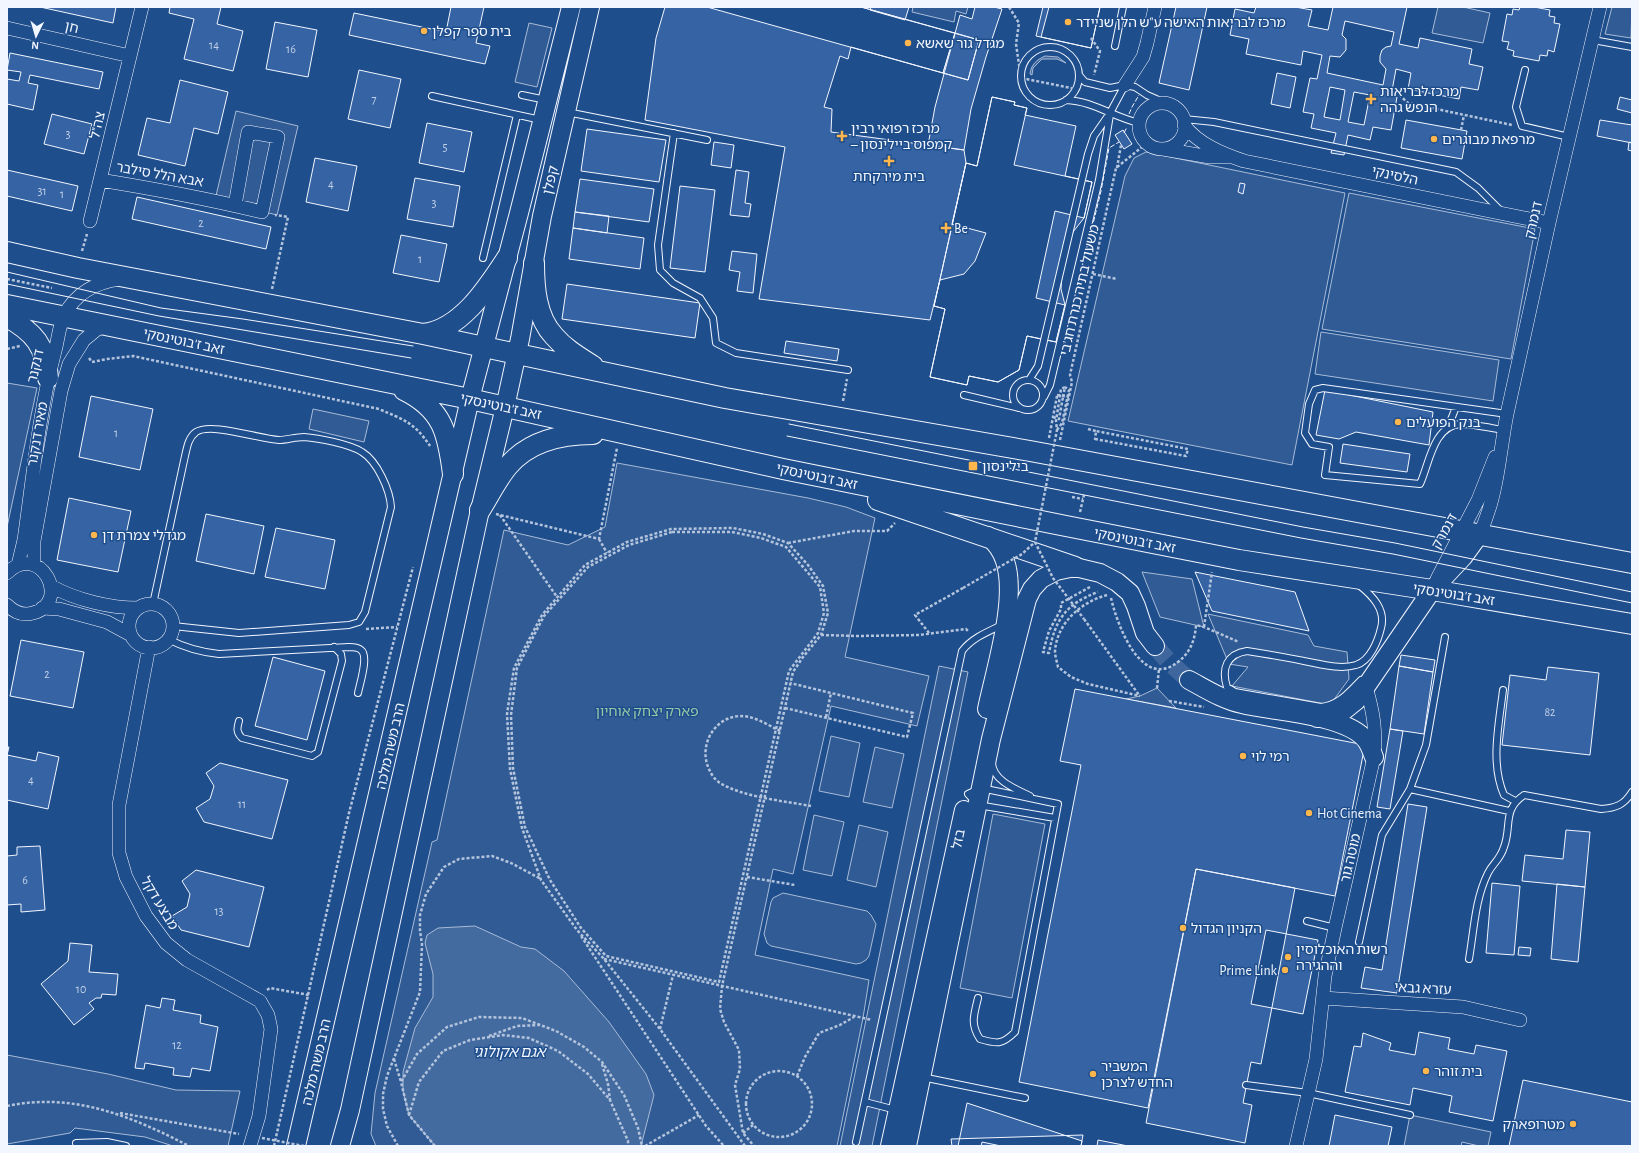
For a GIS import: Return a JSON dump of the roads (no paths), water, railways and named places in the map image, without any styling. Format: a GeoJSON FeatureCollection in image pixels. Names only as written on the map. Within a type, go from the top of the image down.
{"type":"FeatureCollection","features":[{"type":"Feature","properties":{"kind":"main road"},"geometry":{"type":"LineString","coordinates":[[7,252],[78,268],[423,334],[605,374],[725,398],[1057,456],[1632,563]]}},
{"type":"Feature","properties":{"kind":"main road"},"geometry":{"type":"LineString","coordinates":[[423,334],[434,332],[456,319],[482,295],[507,258]]}},
{"type":"Feature","properties":{"kind":"main road"},"geometry":{"type":"LineString","coordinates":[[534,263],[534,290],[540,311],[552,335],[574,354],[605,374]]}},
{"type":"Feature","properties":{"kind":"main road","name":"זאב ז'בוטינסקי"},"geometry":{"type":"LineString","coordinates":[[7,305],[470,399],[783,469],[1214,556],[1432,590],[1632,624]]}},
{"type":"Feature","properties":{"kind":"main road"},"geometry":{"type":"LineString","coordinates":[[7,316],[20,324],[36,339],[44,352],[47,363],[48,378]]}},
{"type":"Feature","properties":{"kind":"main road"},"geometry":{"type":"LineString","coordinates":[[392,384],[420,399],[440,420],[448,441],[453,474]]}},
{"type":"Feature","properties":{"kind":"main road"},"geometry":{"type":"LineString","coordinates":[[480,510],[508,466],[519,455],[533,446],[565,436],[620,433]]}},
{"type":"Feature","properties":{"kind":"main road"},"geometry":{"type":"LineString","coordinates":[[783,469],[1075,566]]}},
{"type":"Feature","properties":{"kind":"street","name":"צה\"ל"},"geometry":{"type":"LineString","coordinates":[[90,221],[142,7]]}},
{"type":"Feature","properties":{"kind":"street","name":"קפלן"},"geometry":{"type":"LineString","coordinates":[[484,347],[571,7]]}},
{"type":"Feature","properties":{"kind":"street","name":"קפלן"},"geometry":{"type":"LineString","coordinates":[[516,354],[542,216],[590,7]]}},
{"type":"Feature","properties":{"kind":"street"},"geometry":{"type":"LineString","coordinates":[[1125,85],[1143,57],[1154,7]]}},
{"type":"Feature","properties":{"kind":"street","name":"דנמרק"},"geometry":{"type":"LineString","coordinates":[[1470,533],[1490,510],[1498,477],[1502,436],[1549,223],[1600,7]]}},
{"type":"Feature","properties":{"kind":"street","name":"חן"},"geometry":{"type":"LineString","coordinates":[[7,28],[130,56]]}},
{"type":"Feature","properties":{"kind":"street"},"geometry":{"type":"LineString","coordinates":[[1165,103],[1177,108],[1184,122],[1184,132],[1180,139],[1175,144],[1161,148],[1154,147],[1147,143],[1142,138],[1139,131],[1141,116],[1151,105],[1165,103]]}},
{"type":"Feature","properties":{"kind":"street","name":"הלסינקי"},"geometry":{"type":"LineString","coordinates":[[1184,122],[1190,133],[1200,141],[1234,158]]}},
{"type":"Feature","properties":{"kind":"street","name":"אבא הלל סילבר"},"geometry":{"type":"LineString","coordinates":[[100,180],[215,200],[262,212],[278,137],[248,132],[235,205]]}},
{"type":"Feature","properties":{"kind":"street","name":"הלסינקי"},"geometry":{"type":"LineString","coordinates":[[1161,148],[1210,157],[1234,158],[1549,223]]}},
{"type":"Feature","properties":{"kind":"street"},"geometry":{"type":"LineString","coordinates":[[64,316],[81,294],[94,286],[115,280],[136,278]]}},
{"type":"Feature","properties":{"kind":"street","name":"דנקנר"},"geometry":{"type":"LineString","coordinates":[[18,565],[24,540],[48,378],[64,316]]}},
{"type":"Feature","properties":{"kind":"street","name":"מאיר דנקנר"},"geometry":{"type":"LineString","coordinates":[[34,565],[34,541],[61,391],[69,364],[81,344],[89,335],[106,325]]}},
{"type":"Feature","properties":{"kind":"street","name":"הרב משה מלכה"},"geometry":{"type":"LineString","coordinates":[[296,1146],[470,399],[484,347]]}},
{"type":"Feature","properties":{"kind":"street"},"geometry":{"type":"LineString","coordinates":[[340,1146],[350,1110],[480,510],[516,354]]}},
{"type":"Feature","properties":{"kind":"street","name":"דנמרק"},"geometry":{"type":"LineString","coordinates":[[1470,533],[1478,500],[1502,436]]}},
{"type":"Feature","properties":{"kind":"street"},"geometry":{"type":"LineString","coordinates":[[1317,718],[1341,713],[1356,701],[1432,590],[1463,557],[1470,533]]}},
{"type":"Feature","properties":{"kind":"street","name":"בזל"},"geometry":{"type":"LineString","coordinates":[[976,796],[1006,624],[1009,584],[1002,553],[988,536]]}},
{"type":"Feature","properties":{"kind":"street"},"geometry":{"type":"LineString","coordinates":[[7,573],[18,565],[34,565],[46,573],[52,586],[63,593],[117,608],[138,608]]}},
{"type":"Feature","properties":{"kind":"street"},"geometry":{"type":"LineString","coordinates":[[1075,566],[1100,573],[1117,582],[1130,593],[1145,633],[1155,646]]}},
{"type":"Feature","properties":{"kind":"street","name":"בזל"},"geometry":{"type":"LineString","coordinates":[[907,1146],[914,1075],[976,796],[1027,599],[1032,589],[1041,579],[1056,571],[1075,566]]}},
{"type":"Feature","properties":{"kind":"street"},"geometry":{"type":"LineString","coordinates":[[7,605],[17,613],[30,614],[42,608],[49,599],[52,586]]}},
{"type":"Feature","properties":{"kind":"street"},"geometry":{"type":"LineString","coordinates":[[153,604],[164,608],[169,613],[173,626],[168,639],[163,644],[149,648],[135,641],[129,628],[132,614],[138,608],[144,605],[153,604]]}},
{"type":"Feature","properties":{"kind":"street"},"geometry":{"type":"LineString","coordinates":[[42,608],[59,609],[107,622],[131,635]]}},
{"type":"Feature","properties":{"kind":"street","name":"מבצע דקל"},"geometry":{"type":"LineString","coordinates":[[149,648],[119,805],[119,853],[126,877],[146,916],[166,943],[187,960],[260,1000],[268,1015],[271,1029],[255,1140]]}},
{"type":"Feature","properties":{"kind":"street"},"geometry":{"type":"LineString","coordinates":[[1189,680],[1228,700],[1335,722],[1354,730],[1367,741],[1374,757]]}},
{"type":"Feature","properties":{"kind":"street","name":"מוטה גור"},"geometry":{"type":"LineString","coordinates":[[1296,1146],[1316,1059],[1325,976],[1334,928],[1374,757],[1375,732],[1373,711],[1366,687]]}},
{"type":"Feature","properties":{"kind":"street","name":"עזרא גבאי"},"geometry":{"type":"LineString","coordinates":[[1322,998],[1463,1007],[1520,1020]]}},
{"type":"Feature","properties":{"kind":"street","name":"בזל"},"geometry":{"type":"LineString","coordinates":[[890,1146],[898,1110],[914,1075]]}},
{"type":"Feature","properties":{"kind":"lane"},"geometry":{"type":"LineString","coordinates":[[1115,46],[1123,7]]}},
{"type":"Feature","properties":{"kind":"lane"},"geometry":{"type":"LineString","coordinates":[[1593,40],[1632,47]]}},
{"type":"Feature","properties":{"kind":"lane"},"geometry":{"type":"LineString","coordinates":[[1139,123],[1110,113],[1097,106],[1075,100],[1066,100],[1052,104],[1038,102],[1027,93],[1021,78],[1022,70],[1029,57],[1042,48],[1058,48],[1070,55],[1075,61],[1079,74],[1085,82],[1110,88],[1125,85],[1135,86],[1147,95],[1165,103]]}},
{"type":"Feature","properties":{"kind":"lane"},"geometry":{"type":"LineString","coordinates":[[1525,70],[1516,107],[1522,126],[1569,137]]}},
{"type":"Feature","properties":{"kind":"lane"},"geometry":{"type":"LineString","coordinates":[[1066,100],[1076,88],[1079,74]]}},
{"type":"Feature","properties":{"kind":"lane"},"geometry":{"type":"LineString","coordinates":[[1021,408],[1014,401],[1014,391],[1020,383],[1029,380],[1038,366],[1088,154],[1094,136],[1110,113],[1125,85]]}},
{"type":"Feature","properties":{"kind":"lane"},"geometry":{"type":"LineString","coordinates":[[522,95],[548,101]]}},
{"type":"Feature","properties":{"kind":"lane"},"geometry":{"type":"LineString","coordinates":[[432,96],[542,120]]}},
{"type":"Feature","properties":{"kind":"lane"},"geometry":{"type":"LineString","coordinates":[[566,111],[707,140]]}},
{"type":"Feature","properties":{"kind":"lane"},"geometry":{"type":"LineString","coordinates":[[964,395],[1030,410],[1035,409],[1042,402],[1050,385],[1099,180],[1110,113]]}},
{"type":"Feature","properties":{"kind":"lane"},"geometry":{"type":"LineString","coordinates":[[483,258],[517,115]]}},
{"type":"Feature","properties":{"kind":"lane"},"geometry":{"type":"LineString","coordinates":[[1184,122],[1214,122],[1456,172],[1478,188],[1504,214]]}},
{"type":"Feature","properties":{"kind":"lane"},"geometry":{"type":"LineString","coordinates":[[674,133],[658,245],[660,270],[673,283],[700,298],[713,318],[716,343],[736,353],[848,370]]}},
{"type":"Feature","properties":{"kind":"lane"},"geometry":{"type":"LineString","coordinates":[[1029,380],[1039,384],[1044,392],[1044,397]]}},
{"type":"Feature","properties":{"kind":"lane"},"geometry":{"type":"LineString","coordinates":[[1456,407],[1448,427],[1439,437],[1420,484],[1325,475],[1329,447],[1312,444],[1305,433],[1309,404],[1315,390],[1323,388],[1507,414]]}},
{"type":"Feature","properties":{"kind":"lane"},"geometry":{"type":"LineString","coordinates":[[1448,427],[1460,424],[1502,436]]}},
{"type":"Feature","properties":{"kind":"lane"},"geometry":{"type":"LineString","coordinates":[[153,604],[190,439],[196,432],[204,429],[219,428],[280,440],[304,437],[348,445],[363,452],[376,466],[385,481],[390,495],[391,507],[365,612],[359,622],[349,625],[239,632],[173,626]]}},
{"type":"Feature","properties":{"kind":"lane"},"geometry":{"type":"LineString","coordinates":[[1346,577],[1371,594],[1380,609],[1383,623],[1378,640],[1367,657],[1358,665],[1336,666],[1247,650],[1236,652],[1231,657],[1225,672],[1227,687],[1235,692],[1322,707],[1330,706],[1339,701],[1348,693],[1391,650]]}},
{"type":"Feature","properties":{"kind":"lane"},"geometry":{"type":"LineString","coordinates":[[856,1142],[962,651],[967,644],[975,639],[1006,624]]}},
{"type":"Feature","properties":{"kind":"lane"},"geometry":{"type":"LineString","coordinates":[[1359,942],[1382,835],[1410,789],[1426,745],[1445,637]]}},
{"type":"Feature","properties":{"kind":"lane"},"geometry":{"type":"LineString","coordinates":[[168,639],[187,648],[219,654],[349,647],[358,648],[362,651],[364,657],[358,693]]}},
{"type":"Feature","properties":{"kind":"lane"},"geometry":{"type":"LineString","coordinates":[[239,721],[237,730],[238,734],[242,738],[312,756],[318,752],[342,661],[341,654],[334,648]]}},
{"type":"Feature","properties":{"kind":"lane"},"geometry":{"type":"LineString","coordinates":[[1503,690],[1496,756],[1499,785],[1504,795],[1515,801]]}},
{"type":"Feature","properties":{"kind":"lane"},"geometry":{"type":"LineString","coordinates":[[991,739],[992,766],[1005,784],[1038,800]]}},
{"type":"Feature","properties":{"kind":"lane"},"geometry":{"type":"LineString","coordinates":[[1410,789],[1509,812]]}},
{"type":"Feature","properties":{"kind":"lane"},"geometry":{"type":"LineString","coordinates":[[1469,959],[1478,897],[1489,871],[1500,858],[1505,845],[1509,812],[1515,801],[1524,795],[1601,809],[1611,808],[1625,802],[1632,792]]}},
{"type":"Feature","properties":{"kind":"lane"},"geometry":{"type":"LineString","coordinates":[[976,796],[1038,800],[1058,804],[1015,1032],[1006,1041],[994,1043],[980,1039],[977,1035],[974,1030],[974,1018],[978,998]]}},
{"type":"Feature","properties":{"kind":"lane"},"geometry":{"type":"LineString","coordinates":[[976,796],[1055,818]]}},
{"type":"Feature","properties":{"kind":"lane"},"geometry":{"type":"LineString","coordinates":[[1307,921],[1334,928]]}},
{"type":"Feature","properties":{"kind":"lane"},"geometry":{"type":"LineString","coordinates":[[914,1075],[1024,1098]]}},
{"type":"Feature","properties":{"kind":"lane"},"geometry":{"type":"LineString","coordinates":[[1246,1085],[1308,1093],[1410,1115]]}},
{"type":"Feature","properties":{"kind":"lane"},"geometry":{"type":"LineString","coordinates":[[865,1102],[898,1110]]}},
{"type":"Feature","properties":{"kind":"lane"},"geometry":{"type":"LineString","coordinates":[[77,1146],[76,1143],[107,1142],[126,1146]]}},
{"type":"Feature","properties":{"kind":"water"},"geometry":{"type":"Polygon","coordinates":[[[1045,56],[1058,57],[1066,63],[1057,59],[1042,59],[1033,68],[1032,75],[1030,74],[1034,63],[1045,56]]]}},
{"type":"Feature","properties":{"kind":"water","name":"אגם אקולוגי"},"geometry":{"type":"Polygon","coordinates":[[[475,926],[521,947],[535,949],[564,971],[609,1022],[646,1074],[654,1095],[641,1146],[435,1146],[409,1115],[403,1091],[403,1072],[415,1028],[433,997],[433,974],[425,943],[427,935],[438,928],[475,926]]]}},
{"type":"Feature","properties":{"kind":"tunnel"},"geometry":{"type":"LineString","coordinates":[[1155,646],[1169,662],[1189,680]]}},
{"type":"Feature","properties":{"kind":"tram line"},"geometry":{"type":"LineString","coordinates":[[7,272],[161,308],[243,319],[413,346]]}},
{"type":"Feature","properties":{"kind":"tram line"},"geometry":{"type":"LineString","coordinates":[[7,284],[159,316],[411,358]]}},
{"type":"Feature","properties":{"kind":"tram line"},"geometry":{"type":"LineString","coordinates":[[789,424],[1303,527],[1395,543],[1632,592]]}},
{"type":"Feature","properties":{"kind":"tram line"},"geometry":{"type":"LineString","coordinates":[[787,436],[1301,538],[1393,554],[1632,603]]}},
{"type":"Feature","properties":{"kind":"place","name":"מרכז לבריאות האישה ע\"ש הלן שניידר"},"geometry":{"type":"Point","coordinates":[1068,22]}},
{"type":"Feature","properties":{"kind":"place","name":"בית ספר קפלן"},"geometry":{"type":"Point","coordinates":[424,31]}},
{"type":"Feature","properties":{"kind":"place","name":"מגדל גור שאשא"},"geometry":{"type":"Point","coordinates":[908,43]}},
{"type":"Feature","properties":{"kind":"place","name":"מרכז לבריאות הנפש גהה"},"geometry":{"type":"Point","coordinates":[1371,99]}},
{"type":"Feature","properties":{"kind":"place","name":"מרכז רפואי רבין – קמפוס ביילינסון"},"geometry":{"type":"Point","coordinates":[842,136]}},
{"type":"Feature","properties":{"kind":"place","name":"מרפאת מבוגרים"},"geometry":{"type":"Point","coordinates":[1434,139]}},
{"type":"Feature","properties":{"kind":"place","name":"בית מירקחת"},"geometry":{"type":"Point","coordinates":[889,161]}},
{"type":"Feature","properties":{"kind":"place","name":"Be"},"geometry":{"type":"Point","coordinates":[946,228]}},
{"type":"Feature","properties":{"kind":"place","name":"בנק הפועלים"},"geometry":{"type":"Point","coordinates":[1398,422]}},
{"type":"Feature","properties":{"kind":"place","name":"בילינסון"},"geometry":{"type":"Point","coordinates":[973,466]}},
{"type":"Feature","properties":{"kind":"place","name":"מגדלי צמרת דן"},"geometry":{"type":"Point","coordinates":[94,535]}},
{"type":"Feature","properties":{"kind":"place","name":"רמי לוי"},"geometry":{"type":"Point","coordinates":[1243,756]}},
{"type":"Feature","properties":{"kind":"place","name":"Hot Cinema"},"geometry":{"type":"Point","coordinates":[1309,813]}},
{"type":"Feature","properties":{"kind":"place","name":"הקניון הגדול"},"geometry":{"type":"Point","coordinates":[1183,928]}},
{"type":"Feature","properties":{"kind":"place","name":"רשות האוכלוסין וההגירה"},"geometry":{"type":"Point","coordinates":[1288,957]}},
{"type":"Feature","properties":{"kind":"place","name":"Prime Link"},"geometry":{"type":"Point","coordinates":[1285,970]}},
{"type":"Feature","properties":{"kind":"place","name":"בית זוהר"},"geometry":{"type":"Point","coordinates":[1426,1071]}},
{"type":"Feature","properties":{"kind":"place","name":"המשביר החדש לצרכן"},"geometry":{"type":"Point","coordinates":[1093,1074]}},
{"type":"Feature","properties":{"kind":"place","name":"מטרופארק"},"geometry":{"type":"Point","coordinates":[1573,1124]}},
{"type":"Feature","properties":{"kind":"park label","name":"פארק יצחק אוחיון"},"geometry":{"type":"Point","coordinates":[647,711]}}]}
